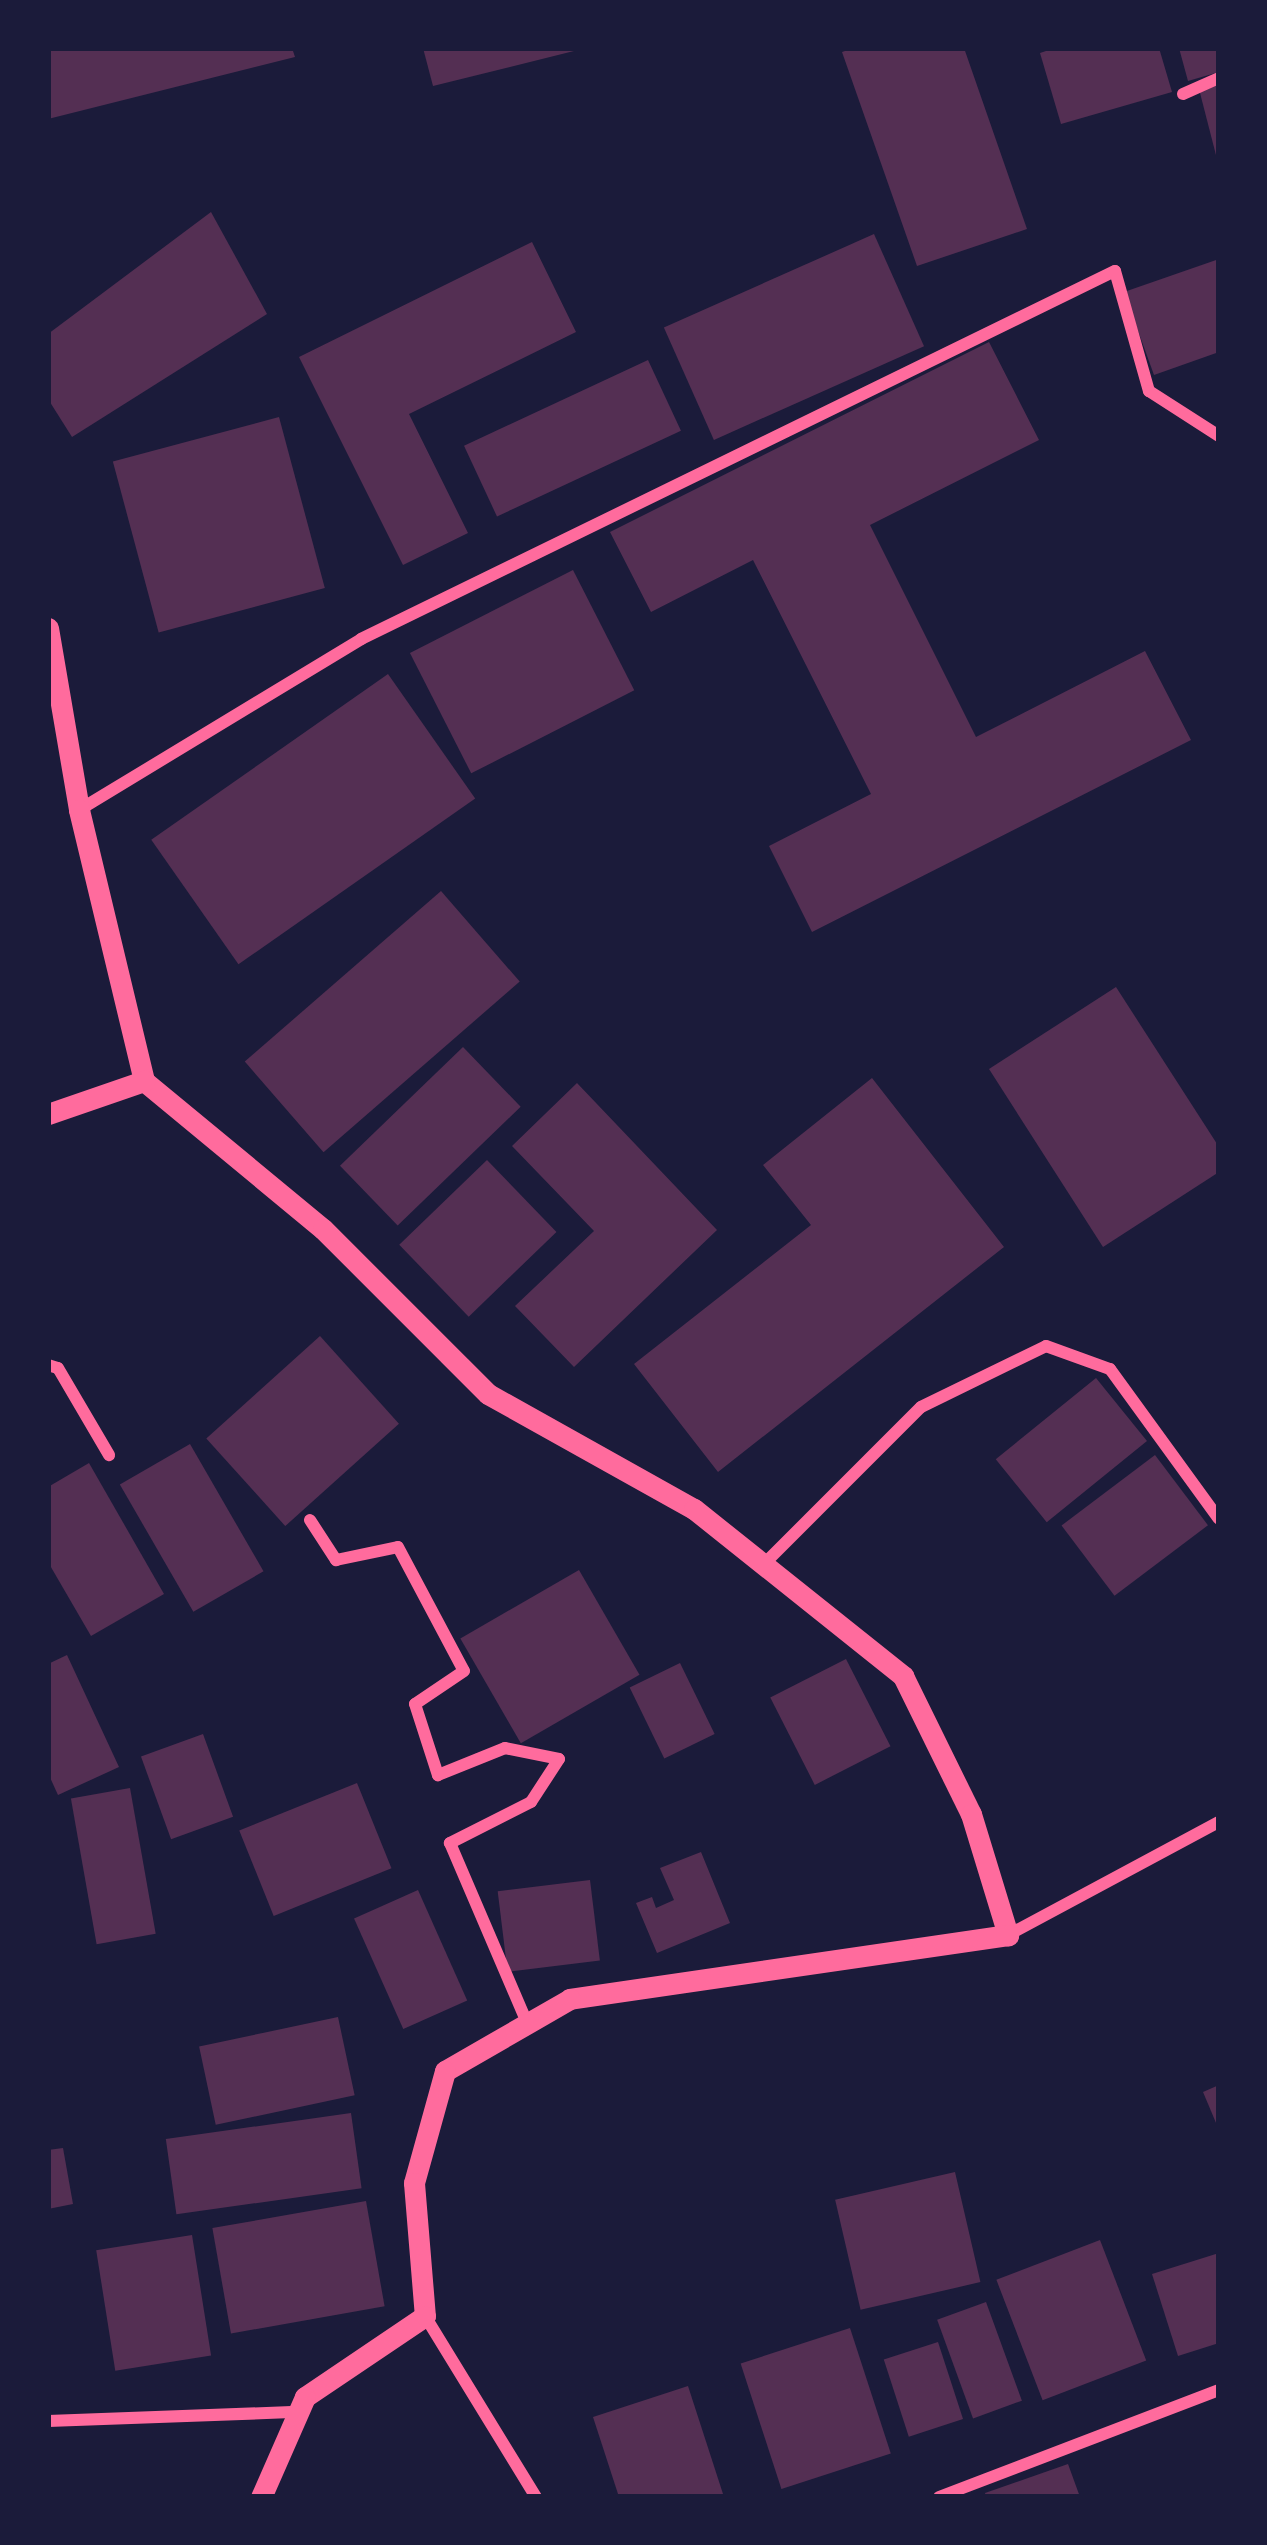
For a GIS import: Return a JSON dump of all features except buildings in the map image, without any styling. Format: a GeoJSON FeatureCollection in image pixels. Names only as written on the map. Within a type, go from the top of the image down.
{"type":"FeatureCollection","features":[{"type":"Feature","properties":{"kind":"street"},"geometry":{"type":"LineString","coordinates":[[1183,94],[1219,78]]}},
{"type":"Feature","properties":{"kind":"street"},"geometry":{"type":"LineString","coordinates":[[79,810],[361,639],[1115,271],[1149,391],[1219,436]]}},
{"type":"Feature","properties":{"kind":"street"},"geometry":{"type":"LineString","coordinates":[[48,628],[79,810],[144,1081],[323,1229],[488,1394],[694,1509],[904,1676],[971,1814],[1008,1935]]}},
{"type":"Feature","properties":{"kind":"street"},"geometry":{"type":"LineString","coordinates":[[48,1114],[144,1081]]}},
{"type":"Feature","properties":{"kind":"street"},"geometry":{"type":"LineString","coordinates":[[764,1565],[921,1407],[1046,1346],[1110,1369],[1219,1519]]}},
{"type":"Feature","properties":{"kind":"street"},"geometry":{"type":"LineString","coordinates":[[48,1365],[58,1368],[109,1455]]}},
{"type":"Feature","properties":{"kind":"street"},"geometry":{"type":"LineString","coordinates":[[310,1520],[336,1559],[398,1546],[464,1671],[416,1704],[438,1775],[505,1748],[559,1759],[531,1802],[450,1843],[527,2024]]}},
{"type":"Feature","properties":{"kind":"street"},"geometry":{"type":"LineString","coordinates":[[536,2497],[425,2316],[414,2182],[445,2071],[570,1999],[1008,1935],[1219,1822]]}},
{"type":"Feature","properties":{"kind":"street"},"geometry":{"type":"LineString","coordinates":[[261,2497],[305,2397],[425,2316]]}},
{"type":"Feature","properties":{"kind":"street"},"geometry":{"type":"LineString","coordinates":[[939,2497],[1219,2390]]}},
{"type":"Feature","properties":{"kind":"street"},"geometry":{"type":"LineString","coordinates":[[48,2421],[299,2412]]}}]}
